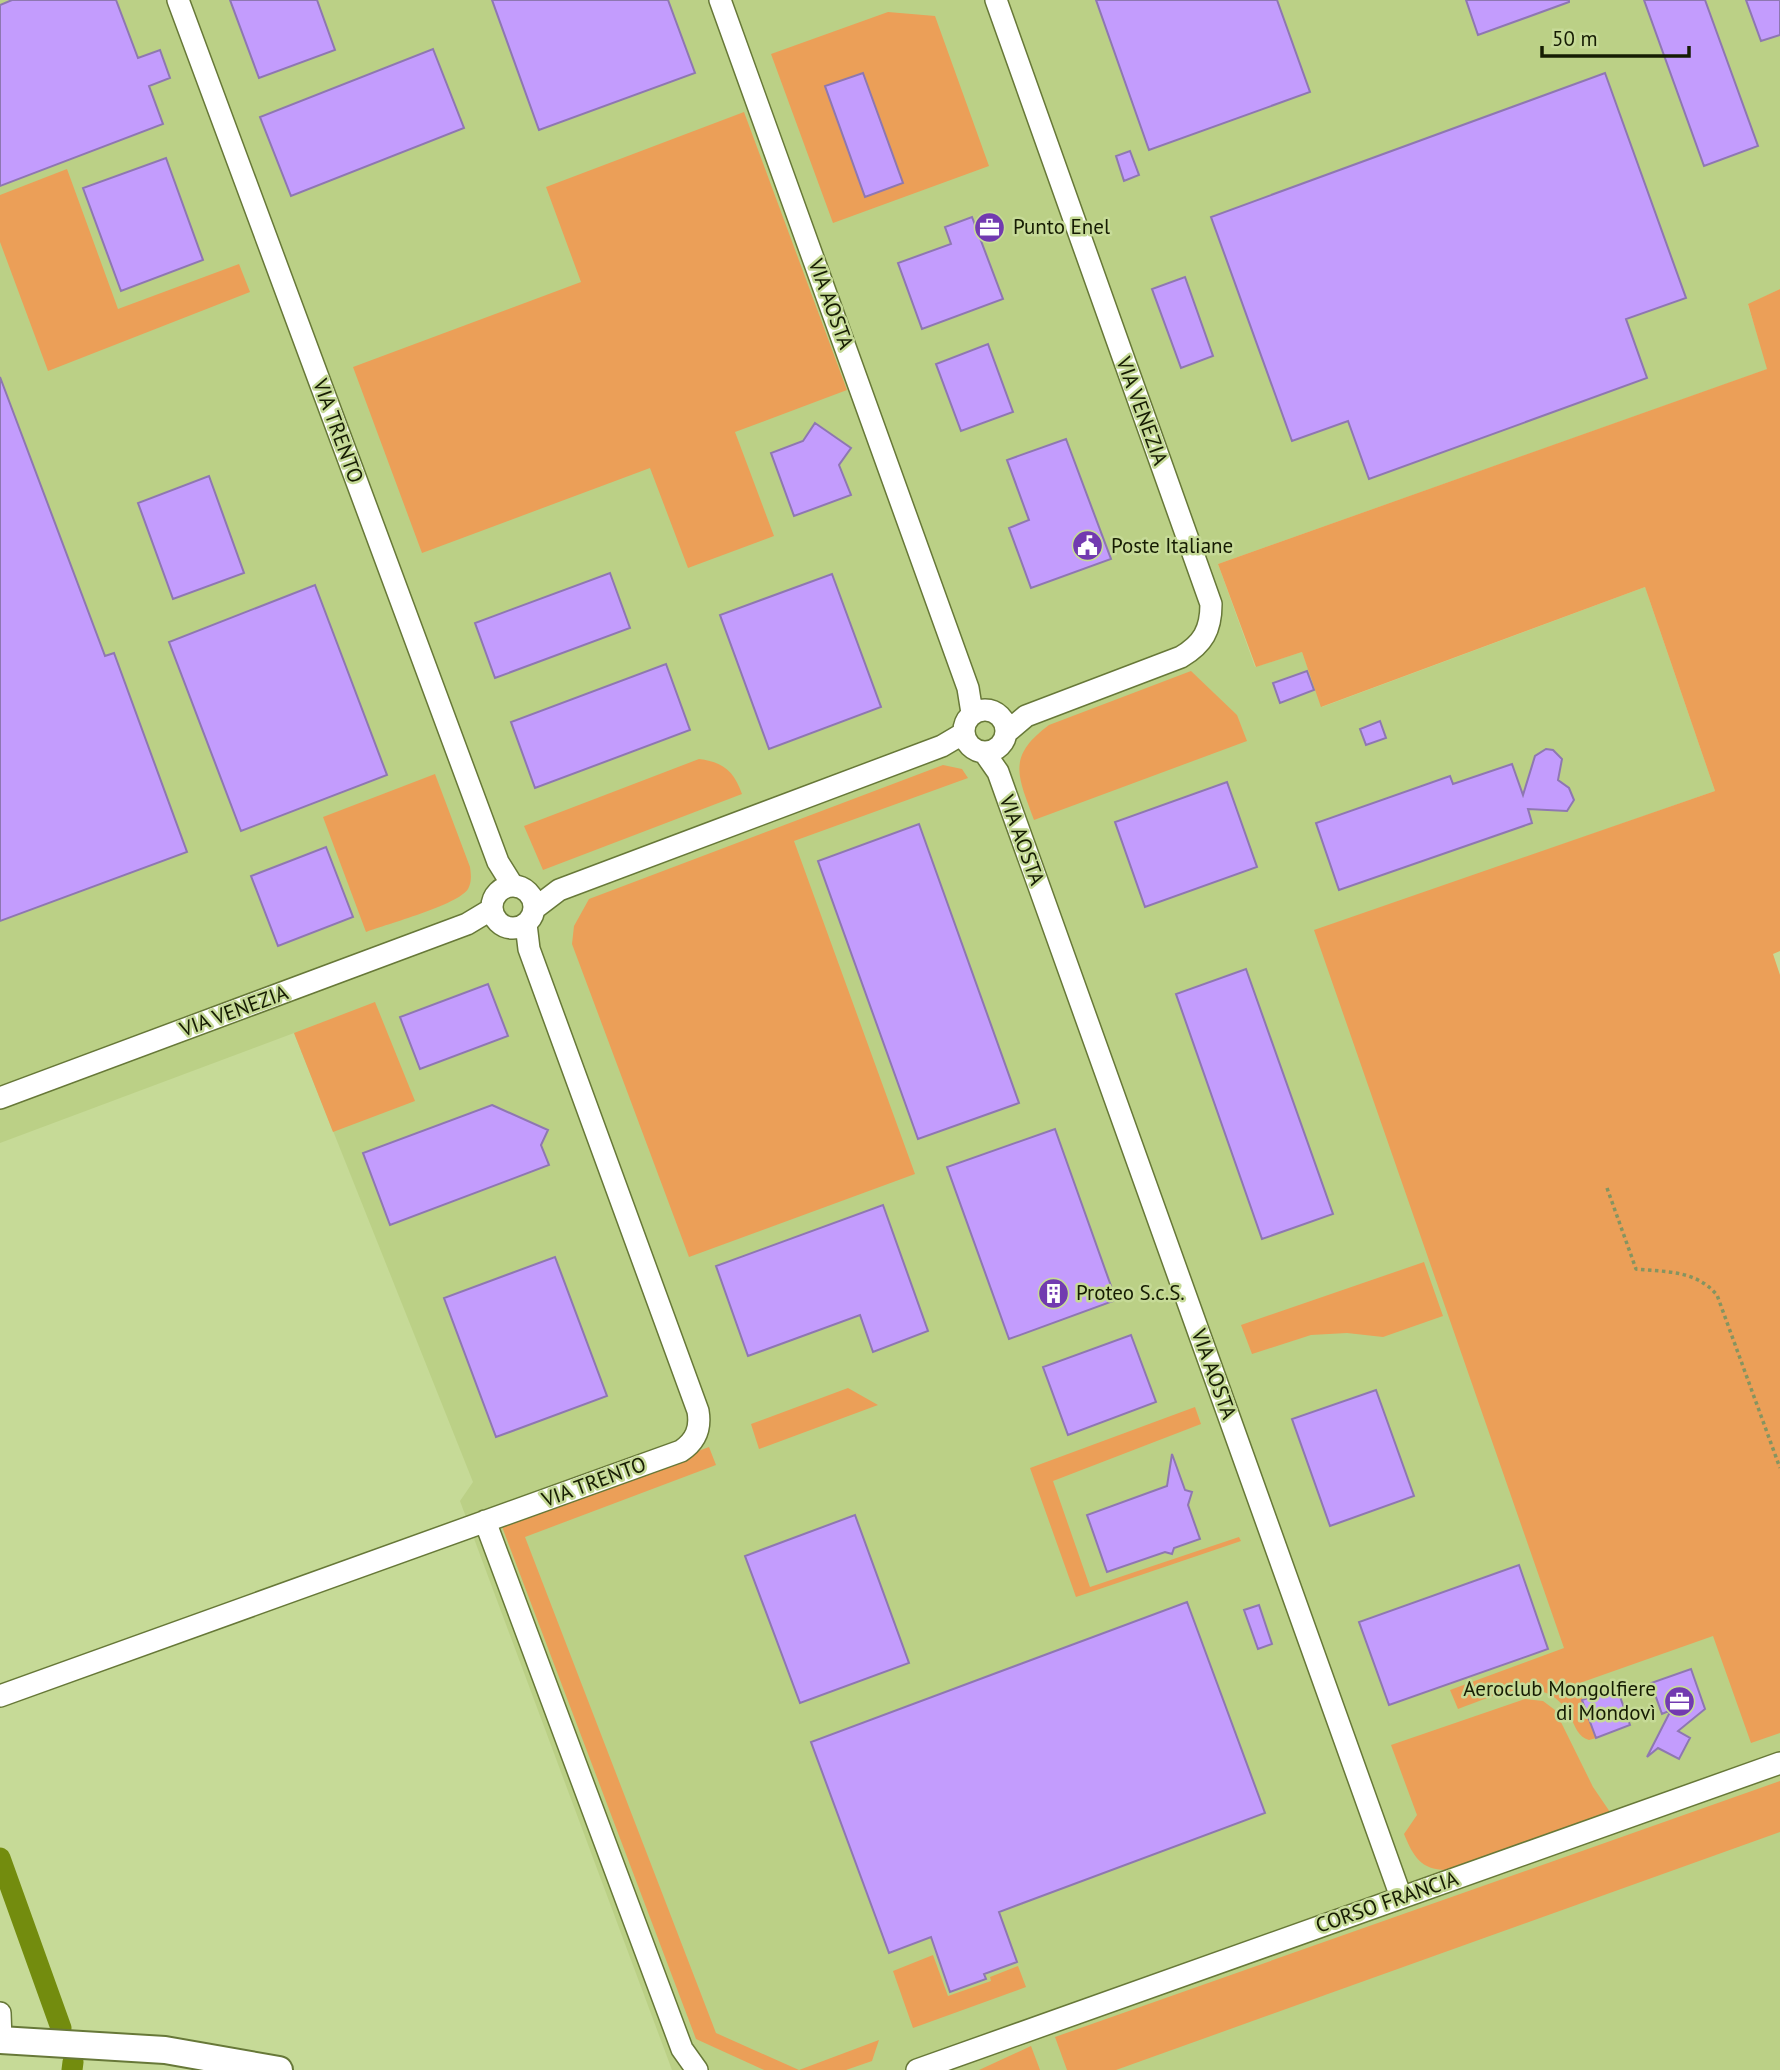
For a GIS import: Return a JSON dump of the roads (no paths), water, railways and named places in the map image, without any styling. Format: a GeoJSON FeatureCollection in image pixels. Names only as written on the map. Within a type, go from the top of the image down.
{"type":"FeatureCollection","features":[{"type":"Feature","properties":{"kind":"main road"},"geometry":{"type":"LineString","coordinates":[[0,2040],[165,2050],[279,2070]]}},
{"type":"Feature","properties":{"kind":"street","name":"VIA TRENTO"},"geometry":{"type":"LineString","coordinates":[[0,1696],[681,1451],[691,1442],[699,1427],[698,1411],[498,862],[178,0]]}},
{"type":"Feature","properties":{"kind":"street","name":"VIA AOSTA"},"geometry":{"type":"LineString","coordinates":[[720,0],[985,731],[1401,1897]]}},
{"type":"Feature","properties":{"kind":"street","name":"VIA VENEZIA"},"geometry":{"type":"LineString","coordinates":[[0,1098],[1026,716],[1181,657],[1196,648],[1211,621],[1211,604],[996,0]]}},
{"type":"Feature","properties":{"kind":"street"},"geometry":{"type":"LineString","coordinates":[[485,1521],[682,2049],[697,2070]]}},
{"type":"Feature","properties":{"kind":"street","name":"CORSO FRANCIA"},"geometry":{"type":"LineString","coordinates":[[917,2070],[1780,1763]]}},
{"type":"Feature","properties":{"kind":"street"},"geometry":{"type":"LineString","coordinates":[[0,2013],[0,2040]]}},
{"type":"Feature","properties":{"kind":"street","name":"CORSO FRANCIA"},"geometry":{"type":"LineString","coordinates":[[953,2070],[994,2041]]}},
{"type":"Feature","properties":{"kind":"waterway"},"geometry":{"type":"LineString","coordinates":[[0,1858],[61,2028]]}},
{"type":"Feature","properties":{"kind":"waterway"},"geometry":{"type":"LineString","coordinates":[[72,2070],[73,2062]]}},
{"type":"Feature","properties":{"kind":"place","name":"Punto Enel"},"geometry":{"type":"Point","coordinates":[990,227]}},
{"type":"Feature","properties":{"kind":"place","name":"Poste Italiane"},"geometry":{"type":"Point","coordinates":[1088,546]}},
{"type":"Feature","properties":{"kind":"place","name":"Proteo S.c.S."},"geometry":{"type":"Point","coordinates":[1053,1293]}},
{"type":"Feature","properties":{"kind":"place","name":"Aeroclub Mongolfiere di Mondovì"},"geometry":{"type":"Point","coordinates":[1679,1701]}}]}
